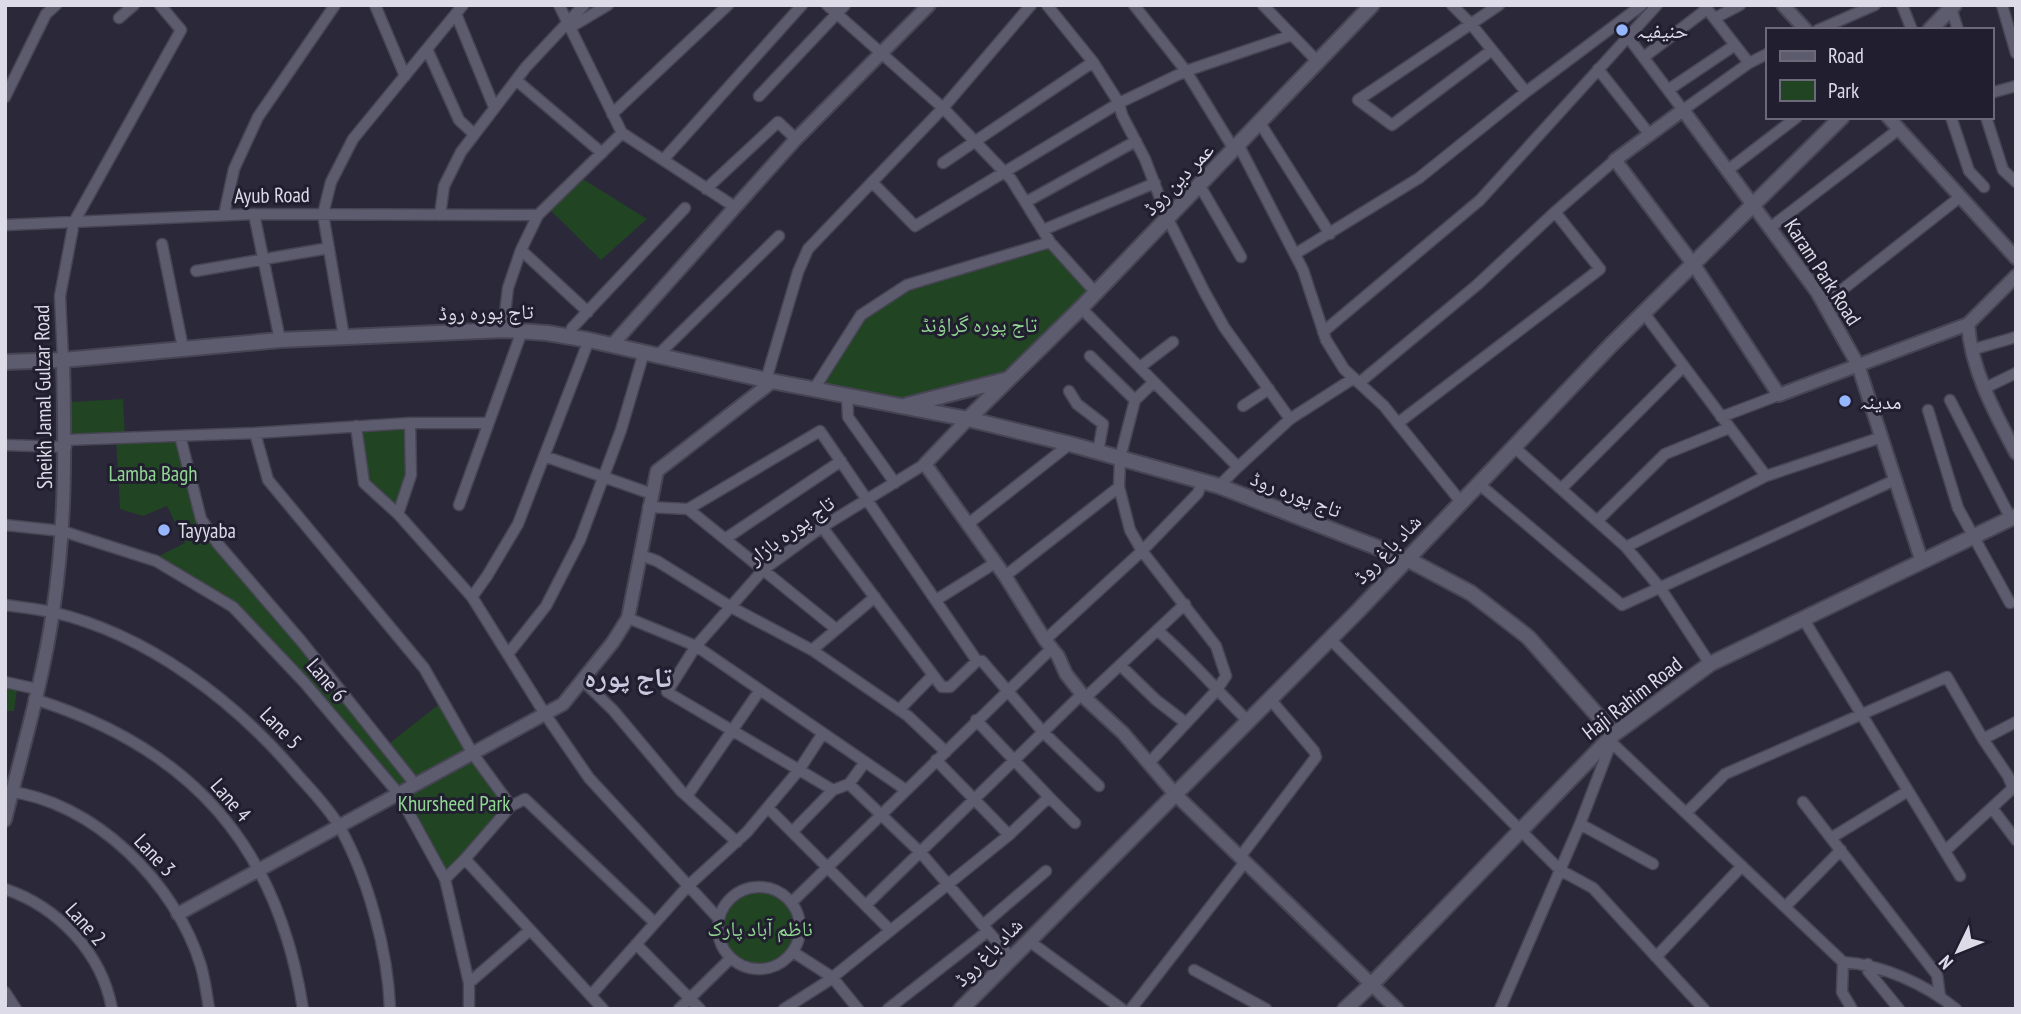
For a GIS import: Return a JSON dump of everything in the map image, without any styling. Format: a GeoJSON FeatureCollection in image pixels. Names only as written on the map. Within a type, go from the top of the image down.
{"type":"FeatureCollection","features":[{"type":"Feature","properties":{"kind":"main road"},"geometry":{"type":"LineString","coordinates":[[1932,28],[1953,7]]}},
{"type":"Feature","properties":{"kind":"main road","name":"عمر دین روڈ"},"geometry":{"type":"LineString","coordinates":[[968,419],[1081,309],[1237,148],[1365,8]]}},
{"type":"Feature","properties":{"kind":"main road","name":"شاد باغ روڈ"},"geometry":{"type":"LineString","coordinates":[[961,1009],[1330,639],[1644,313],[1840,119]]}},
{"type":"Feature","properties":{"kind":"main road","name":"تاج پورہ روڈ"},"geometry":{"type":"LineString","coordinates":[[5,362],[63,360],[280,340],[522,331],[569,336],[770,381],[968,419],[1070,444],[1219,486],[1407,559],[1471,593],[1528,637],[1613,739]]}},
{"type":"Feature","properties":{"kind":"main road","name":"تاج پورہ روڈ"},"geometry":{"type":"LineString","coordinates":[[903,405],[1011,379]]}},
{"type":"Feature","properties":{"kind":"main road","name":"Haji Rahim Road"},"geometry":{"type":"LineString","coordinates":[[1345,1009],[1373,984],[1519,829],[1613,739],[1710,664],[2013,517]]}},
{"type":"Feature","properties":{"kind":"street"},"geometry":{"type":"LineString","coordinates":[[5,97],[46,14],[56,5]]}},
{"type":"Feature","properties":{"kind":"street"},"geometry":{"type":"LineString","coordinates":[[119,18],[134,5]]}},
{"type":"Feature","properties":{"kind":"street","name":"Sheikh Jamal Gulzar Road"},"geometry":{"type":"LineString","coordinates":[[5,820],[9,791],[36,694],[53,612],[62,531],[65,444],[60,296],[74,222],[181,30],[160,5]]}},
{"type":"Feature","properties":{"kind":"street"},"geometry":{"type":"LineString","coordinates":[[223,215],[234,169],[258,117],[335,5]]}},
{"type":"Feature","properties":{"kind":"street"},"geometry":{"type":"LineString","coordinates":[[375,5],[405,76]]}},
{"type":"Feature","properties":{"kind":"street"},"geometry":{"type":"LineString","coordinates":[[559,5],[622,133],[735,207]]}},
{"type":"Feature","properties":{"kind":"street"},"geometry":{"type":"LineString","coordinates":[[440,215],[444,186],[461,152],[516,80],[570,25],[583,5]]}},
{"type":"Feature","properties":{"kind":"street"},"geometry":{"type":"LineString","coordinates":[[570,25],[608,5]]}},
{"type":"Feature","properties":{"kind":"street"},"geometry":{"type":"LineString","coordinates":[[612,114],[728,5]]}},
{"type":"Feature","properties":{"kind":"street"},"geometry":{"type":"LineString","coordinates":[[663,160],[802,5]]}},
{"type":"Feature","properties":{"kind":"street"},"geometry":{"type":"LineString","coordinates":[[827,5],[841,9],[976,142],[1004,172],[1050,242],[1096,293]]}},
{"type":"Feature","properties":{"kind":"street"},"geometry":{"type":"LineString","coordinates":[[612,345],[796,139],[929,5]]}},
{"type":"Feature","properties":{"kind":"street"},"geometry":{"type":"LineString","coordinates":[[178,914],[563,704],[613,642],[628,618],[657,471],[770,381],[802,261],[808,248],[943,108],[1031,5]]}},
{"type":"Feature","properties":{"kind":"street"},"geometry":{"type":"LineString","coordinates":[[1047,5],[1093,62],[1119,103],[1168,219],[1224,327],[1290,419]]}},
{"type":"Feature","properties":{"kind":"street"},"geometry":{"type":"LineString","coordinates":[[1134,5],[1186,71],[1237,148],[1303,270],[1323,332],[1344,369],[1384,406],[1461,502]]}},
{"type":"Feature","properties":{"kind":"street"},"geometry":{"type":"LineString","coordinates":[[1263,5],[1317,61]]}},
{"type":"Feature","properties":{"kind":"street"},"geometry":{"type":"LineString","coordinates":[[1452,5],[1471,24],[1526,92]]}},
{"type":"Feature","properties":{"kind":"street"},"geometry":{"type":"LineString","coordinates":[[1471,24],[1489,5]]}},
{"type":"Feature","properties":{"kind":"street"},"geometry":{"type":"LineString","coordinates":[[1492,50],[1392,125],[1358,100],[1499,5]]}},
{"type":"Feature","properties":{"kind":"street"},"geometry":{"type":"LineString","coordinates":[[1295,254],[1419,178],[1526,92],[1642,5]]}},
{"type":"Feature","properties":{"kind":"street"},"geometry":{"type":"LineString","coordinates":[[1715,19],[1740,5]]}},
{"type":"Feature","properties":{"kind":"street"},"geometry":{"type":"LineString","coordinates":[[1783,5],[1804,28]]}},
{"type":"Feature","properties":{"kind":"street"},"geometry":{"type":"LineString","coordinates":[[1823,28],[1875,5]]}},
{"type":"Feature","properties":{"kind":"street"},"geometry":{"type":"LineString","coordinates":[[1902,5],[1911,28]]}},
{"type":"Feature","properties":{"kind":"street"},"geometry":{"type":"LineString","coordinates":[[2001,5],[2016,53]]}},
{"type":"Feature","properties":{"kind":"street"},"geometry":{"type":"LineString","coordinates":[[1323,332],[1480,200],[1653,7]]}},
{"type":"Feature","properties":{"kind":"street"},"geometry":{"type":"LineString","coordinates":[[1644,57],[1706,7],[1749,63]]}},
{"type":"Feature","properties":{"kind":"street"},"geometry":{"type":"LineString","coordinates":[[1953,7],[1958,28]]}},
{"type":"Feature","properties":{"kind":"street"},"geometry":{"type":"LineString","coordinates":[[344,337],[323,214],[331,183],[354,139],[459,9]]}},
{"type":"Feature","properties":{"kind":"street"},"geometry":{"type":"LineString","coordinates":[[459,9],[494,107]]}},
{"type":"Feature","properties":{"kind":"street"},"geometry":{"type":"LineString","coordinates":[[759,96],[841,9]]}},
{"type":"Feature","properties":{"kind":"street"},"geometry":{"type":"LineString","coordinates":[[873,181],[915,226],[1119,103],[1186,71],[1292,35]]}},
{"type":"Feature","properties":{"kind":"street","name":"Karam Park Road"},"geometry":{"type":"LineString","coordinates":[[1628,37],[1771,227],[1824,304],[1858,365],[1922,562]]}},
{"type":"Feature","properties":{"kind":"street"},"geometry":{"type":"LineString","coordinates":[[1668,90],[1735,45]]}},
{"type":"Feature","properties":{"kind":"street"},"geometry":{"type":"LineString","coordinates":[[427,49],[459,120],[474,134]]}},
{"type":"Feature","properties":{"kind":"street"},"geometry":{"type":"LineString","coordinates":[[1219,486],[1290,419],[1356,380],[1477,285],[1615,160],[1749,63],[1766,54]]}},
{"type":"Feature","properties":{"kind":"street"},"geometry":{"type":"LineString","coordinates":[[943,163],[1093,62]]}},
{"type":"Feature","properties":{"kind":"street"},"geometry":{"type":"LineString","coordinates":[[1598,69],[1650,135]]}},
{"type":"Feature","properties":{"kind":"street"},"geometry":{"type":"LineString","coordinates":[[516,80],[602,153]]}},
{"type":"Feature","properties":{"kind":"street"},"geometry":{"type":"LineString","coordinates":[[1994,92],[2016,86]]}},
{"type":"Feature","properties":{"kind":"street"},"geometry":{"type":"LineString","coordinates":[[1728,170],[1794,119]]}},
{"type":"Feature","properties":{"kind":"street"},"geometry":{"type":"LineString","coordinates":[[1890,119],[2016,258]]}},
{"type":"Feature","properties":{"kind":"street"},"geometry":{"type":"LineString","coordinates":[[1952,119],[1969,171],[1984,187]]}},
{"type":"Feature","properties":{"kind":"street"},"geometry":{"type":"LineString","coordinates":[[1987,119],[2003,170],[2016,182]]}},
{"type":"Feature","properties":{"kind":"street"},"geometry":{"type":"LineString","coordinates":[[706,189],[778,122],[796,139]]}},
{"type":"Feature","properties":{"kind":"street"},"geometry":{"type":"LineString","coordinates":[[1260,123],[1330,234]]}},
{"type":"Feature","properties":{"kind":"street"},"geometry":{"type":"LineString","coordinates":[[1771,227],[1899,129]]}},
{"type":"Feature","properties":{"kind":"street"},"geometry":{"type":"LineString","coordinates":[[503,330],[508,288],[521,250],[538,215],[622,133]]}},
{"type":"Feature","properties":{"kind":"street"},"geometry":{"type":"LineString","coordinates":[[1026,202],[1136,141]]}},
{"type":"Feature","properties":{"kind":"street"},"geometry":{"type":"LineString","coordinates":[[1615,160],[1694,265],[1779,395]]}},
{"type":"Feature","properties":{"kind":"street"},"geometry":{"type":"LineString","coordinates":[[1043,230],[1155,183]]}},
{"type":"Feature","properties":{"kind":"street"},"geometry":{"type":"LineString","coordinates":[[1200,186],[1241,257]]}},
{"type":"Feature","properties":{"kind":"street"},"geometry":{"type":"LineString","coordinates":[[1824,304],[1960,197]]}},
{"type":"Feature","properties":{"kind":"street"},"geometry":{"type":"LineString","coordinates":[[569,336],[572,328],[685,208]]}},
{"type":"Feature","properties":{"kind":"street"},"geometry":{"type":"LineString","coordinates":[[1398,423],[1601,270],[1555,212]]}},
{"type":"Feature","properties":{"kind":"street"},"geometry":{"type":"LineString","coordinates":[[254,214],[280,340]]}},
{"type":"Feature","properties":{"kind":"street","name":"Ayub Road"},"geometry":{"type":"LineString","coordinates":[[5,225],[254,214],[538,215]]}},
{"type":"Feature","properties":{"kind":"street"},"geometry":{"type":"LineString","coordinates":[[508,654],[546,606],[580,540],[651,354],[779,236]]}},
{"type":"Feature","properties":{"kind":"street"},"geometry":{"type":"LineString","coordinates":[[814,389],[861,315],[907,285],[1050,242]]}},
{"type":"Feature","properties":{"kind":"street"},"geometry":{"type":"LineString","coordinates":[[162,244],[183,348]]}},
{"type":"Feature","properties":{"kind":"street"},"geometry":{"type":"LineString","coordinates":[[196,271],[329,248]]}},
{"type":"Feature","properties":{"kind":"street"},"geometry":{"type":"LineString","coordinates":[[521,250],[588,312]]}},
{"type":"Feature","properties":{"kind":"street"},"geometry":{"type":"LineString","coordinates":[[1721,417],[1968,324],[2016,276]]}},
{"type":"Feature","properties":{"kind":"street"},"geometry":{"type":"LineString","coordinates":[[1081,309],[1238,467]]}},
{"type":"Feature","properties":{"kind":"street"},"geometry":{"type":"LineString","coordinates":[[1644,313],[1766,476]]}},
{"type":"Feature","properties":{"kind":"street"},"geometry":{"type":"LineString","coordinates":[[1968,324],[1971,350],[1985,388],[2016,453]]}},
{"type":"Feature","properties":{"kind":"street"},"geometry":{"type":"LineString","coordinates":[[459,505],[522,331]]}},
{"type":"Feature","properties":{"kind":"street"},"geometry":{"type":"LineString","coordinates":[[1971,350],[2016,337]]}},
{"type":"Feature","properties":{"kind":"street"},"geometry":{"type":"LineString","coordinates":[[472,597],[518,524],[589,340]]}},
{"type":"Feature","properties":{"kind":"street"},"geometry":{"type":"LineString","coordinates":[[1140,367],[1174,342]]}},
{"type":"Feature","properties":{"kind":"street"},"geometry":{"type":"LineString","coordinates":[[1090,356],[1135,400]]}},
{"type":"Feature","properties":{"kind":"street"},"geometry":{"type":"LineString","coordinates":[[1561,489],[1683,367]]}},
{"type":"Feature","properties":{"kind":"street"},"geometry":{"type":"LineString","coordinates":[[1985,388],[2016,373]]}},
{"type":"Feature","properties":{"kind":"street"},"geometry":{"type":"LineString","coordinates":[[1149,763],[1216,691],[1226,676],[1216,646],[1142,551],[1130,530],[1119,487],[1120,458],[1135,400],[1154,382]]}},
{"type":"Feature","properties":{"kind":"street"},"geometry":{"type":"LineString","coordinates":[[1242,406],[1269,389]]}},
{"type":"Feature","properties":{"kind":"street"},"geometry":{"type":"LineString","coordinates":[[1069,391],[1077,404],[1103,424],[1097,452]]}},
{"type":"Feature","properties":{"kind":"street"},"geometry":{"type":"LineString","coordinates":[[847,395],[848,417],[895,483]]}},
{"type":"Feature","properties":{"kind":"street"},"geometry":{"type":"LineString","coordinates":[[1950,400],[2013,517]]}},
{"type":"Feature","properties":{"kind":"street"},"geometry":{"type":"LineString","coordinates":[[1928,410],[1958,509],[2010,603]]}},
{"type":"Feature","properties":{"kind":"street"},"geometry":{"type":"LineString","coordinates":[[968,419],[925,464],[1005,576],[1058,656],[1066,674],[1083,696],[1123,733],[1175,794],[1397,1009]]}},
{"type":"Feature","properties":{"kind":"street"},"geometry":{"type":"LineString","coordinates":[[5,445],[65,444],[410,423],[488,423]]}},
{"type":"Feature","properties":{"kind":"street"},"geometry":{"type":"LineString","coordinates":[[398,514],[411,475],[410,423]]}},
{"type":"Feature","properties":{"kind":"street"},"geometry":{"type":"LineString","coordinates":[[356,426],[364,483],[398,514],[472,597],[545,714],[589,778],[719,919]]}},
{"type":"Feature","properties":{"kind":"street"},"geometry":{"type":"LineString","coordinates":[[1598,520],[1665,454],[1729,428]]}},
{"type":"Feature","properties":{"kind":"street"},"geometry":{"type":"LineString","coordinates":[[688,509],[820,431],[977,661],[982,661],[1043,732],[1100,786]]}},
{"type":"Feature","properties":{"kind":"street"},"geometry":{"type":"LineString","coordinates":[[255,433],[268,480],[424,668],[473,754],[511,806]]}},
{"type":"Feature","properties":{"kind":"street"},"geometry":{"type":"LineString","coordinates":[[180,436],[201,519],[218,544],[302,642],[415,784]]}},
{"type":"Feature","properties":{"kind":"street"},"geometry":{"type":"LineString","coordinates":[[1626,547],[1766,476],[1882,438]]}},
{"type":"Feature","properties":{"kind":"street"},"geometry":{"type":"LineString","coordinates":[[968,524],[1070,444]]}},
{"type":"Feature","properties":{"kind":"street"},"geometry":{"type":"LineString","coordinates":[[1514,447],[1626,547],[1661,589],[1710,664]]}},
{"type":"Feature","properties":{"kind":"street"},"geometry":{"type":"LineString","coordinates":[[544,456],[603,477],[650,500],[688,509],[836,629]]}},
{"type":"Feature","properties":{"kind":"street"},"geometry":{"type":"LineString","coordinates":[[725,539],[841,461]]}},
{"type":"Feature","properties":{"kind":"street","name":"تاج پورہ بازار"},"geometry":{"type":"LineString","coordinates":[[732,731],[667,692],[696,646],[763,570],[822,527],[925,464]]}},
{"type":"Feature","properties":{"kind":"street"},"geometry":{"type":"LineString","coordinates":[[1479,484],[1622,605],[1895,480]]}},
{"type":"Feature","properties":{"kind":"street"},"geometry":{"type":"LineString","coordinates":[[792,902],[1007,690],[1048,644],[1198,493],[1202,481]]}},
{"type":"Feature","properties":{"kind":"street"},"geometry":{"type":"LineString","coordinates":[[1005,576],[1119,487]]}},
{"type":"Feature","properties":{"kind":"street","name":"Lane 6"},"geometry":{"type":"LineString","coordinates":[[5,524],[62,531],[156,561],[233,607],[303,682],[398,793],[445,879],[469,983],[470,1009]]}},
{"type":"Feature","properties":{"kind":"street"},"geometry":{"type":"LineString","coordinates":[[822,527],[933,675],[946,688],[977,661]]}},
{"type":"Feature","properties":{"kind":"street"},"geometry":{"type":"LineString","coordinates":[[640,555],[657,561],[731,607],[812,650],[899,710],[946,752]]}},
{"type":"Feature","properties":{"kind":"street"},"geometry":{"type":"LineString","coordinates":[[936,600],[995,563]]}},
{"type":"Feature","properties":{"kind":"street"},"geometry":{"type":"LineString","coordinates":[[812,650],[875,597]]}},
{"type":"Feature","properties":{"kind":"street"},"geometry":{"type":"LineString","coordinates":[[866,905],[1043,732],[1185,604]]}},
{"type":"Feature","properties":{"kind":"street","name":"Lane 5"},"geometry":{"type":"LineString","coordinates":[[5,605],[53,612],[118,635],[161,658],[220,696],[268,739],[338,825],[357,864],[373,912],[389,983],[390,1009]]}},
{"type":"Feature","properties":{"kind":"street"},"geometry":{"type":"LineString","coordinates":[[628,618],[696,646],[906,790]]}},
{"type":"Feature","properties":{"kind":"street"},"geometry":{"type":"LineString","coordinates":[[1804,620],[1960,876]]}},
{"type":"Feature","properties":{"kind":"street"},"geometry":{"type":"LineString","coordinates":[[1157,630],[1181,651],[1216,691],[1248,721]]}},
{"type":"Feature","properties":{"kind":"street"},"geometry":{"type":"LineString","coordinates":[[1330,639],[1560,870],[1593,888],[1704,1009]]}},
{"type":"Feature","properties":{"kind":"street"},"geometry":{"type":"LineString","coordinates":[[1120,665],[1156,700],[1186,723]]}},
{"type":"Feature","properties":{"kind":"street"},"geometry":{"type":"LineString","coordinates":[[899,710],[933,675]]}},
{"type":"Feature","properties":{"kind":"street"},"geometry":{"type":"LineString","coordinates":[[1686,813],[1725,774],[1947,677],[2008,776],[2013,789],[1945,851]]}},
{"type":"Feature","properties":{"kind":"street"},"geometry":{"type":"LineString","coordinates":[[582,680],[613,710],[687,796],[737,842]]}},
{"type":"Feature","properties":{"kind":"street","name":"Lane 4"},"geometry":{"type":"LineString","coordinates":[[5,682],[112,728],[181,774],[211,803],[260,870],[282,916],[296,965],[303,1009]]}},
{"type":"Feature","properties":{"kind":"street"},"geometry":{"type":"LineString","coordinates":[[687,796],[760,690]]}},
{"type":"Feature","properties":{"kind":"street"},"geometry":{"type":"LineString","coordinates":[[1131,1009],[1243,860],[1316,757],[1314,751],[1270,699]]}},
{"type":"Feature","properties":{"kind":"street"},"geometry":{"type":"LineString","coordinates":[[976,720],[1075,823]]}},
{"type":"Feature","properties":{"kind":"street"},"geometry":{"type":"LineString","coordinates":[[1983,739],[2016,722]]}},
{"type":"Feature","properties":{"kind":"street"},"geometry":{"type":"LineString","coordinates":[[732,731],[833,790]]}},
{"type":"Feature","properties":{"kind":"street"},"geometry":{"type":"LineString","coordinates":[[591,995],[688,886],[737,842],[768,808],[799,770],[823,733]]}},
{"type":"Feature","properties":{"kind":"street"},"geometry":{"type":"LineString","coordinates":[[1500,1009],[1580,824],[1613,739],[1686,813],[1843,962],[1868,964],[1940,996],[1956,1009]]}},
{"type":"Feature","properties":{"kind":"street"},"geometry":{"type":"LineString","coordinates":[[936,760],[1009,835]]}},
{"type":"Feature","properties":{"kind":"street"},"geometry":{"type":"LineString","coordinates":[[792,832],[833,790],[849,784],[865,761]]}},
{"type":"Feature","properties":{"kind":"street"},"geometry":{"type":"LineString","coordinates":[[849,784],[921,853],[1011,958]]}},
{"type":"Feature","properties":{"kind":"street","name":"Lane 3"},"geometry":{"type":"LineString","coordinates":[[9,791],[69,812],[104,833],[142,866],[178,914],[201,966],[209,1009]]}},
{"type":"Feature","properties":{"kind":"street"},"geometry":{"type":"LineString","coordinates":[[1831,838],[1908,791]]}},
{"type":"Feature","properties":{"kind":"street"},"geometry":{"type":"LineString","coordinates":[[784,1009],[832,977],[1009,835],[1049,797]]}},
{"type":"Feature","properties":{"kind":"street"},"geometry":{"type":"LineString","coordinates":[[445,879],[511,806],[525,799],[655,923]]}},
{"type":"Feature","properties":{"kind":"street"},"geometry":{"type":"LineString","coordinates":[[1803,802],[1937,975],[1940,996]]}},
{"type":"Feature","properties":{"kind":"street"},"geometry":{"type":"LineString","coordinates":[[768,808],[890,930]]}},
{"type":"Feature","properties":{"kind":"street"},"geometry":{"type":"LineString","coordinates":[[1992,808],[2016,840]]}},
{"type":"Feature","properties":{"kind":"street"},"geometry":{"type":"LineString","coordinates":[[1580,824],[1653,864]]}},
{"type":"Feature","properties":{"kind":"street"},"geometry":{"type":"LineString","coordinates":[[1785,906],[1841,850]]}},
{"type":"Feature","properties":{"kind":"street"},"geometry":{"type":"LineString","coordinates":[[465,859],[603,1009]]}},
{"type":"Feature","properties":{"kind":"street"},"geometry":{"type":"LineString","coordinates":[[1656,957],[1742,866]]}},
{"type":"Feature","properties":{"kind":"street"},"geometry":{"type":"LineString","coordinates":[[888,1009],[985,928],[1046,871]]}},
{"type":"Feature","properties":{"kind":"street"},"geometry":{"type":"LineString","coordinates":[[769,888],[782,893],[792,902],[801,927],[793,952],[783,962],[771,968],[757,969],[743,966],[731,958],[720,940],[719,919],[732,897],[743,890],[769,888]]}},
{"type":"Feature","properties":{"kind":"street","name":"Lane 2"},"geometry":{"type":"LineString","coordinates":[[5,889],[22,895],[52,913],[77,937],[97,965],[112,1009]]}},
{"type":"Feature","properties":{"kind":"street"},"geometry":{"type":"LineString","coordinates":[[469,983],[530,930]]}},
{"type":"Feature","properties":{"kind":"street"},"geometry":{"type":"LineString","coordinates":[[1029,940],[1122,1009]]}},
{"type":"Feature","properties":{"kind":"street"},"geometry":{"type":"LineString","coordinates":[[636,944],[701,1009]]}},
{"type":"Feature","properties":{"kind":"street"},"geometry":{"type":"LineString","coordinates":[[793,952],[832,977],[858,1009]]}},
{"type":"Feature","properties":{"kind":"street"},"geometry":{"type":"LineString","coordinates":[[679,1009],[731,958]]}},
{"type":"Feature","properties":{"kind":"street"},"geometry":{"type":"LineString","coordinates":[[1843,962],[1842,992],[1852,1009]]}},
{"type":"Feature","properties":{"kind":"street"},"geometry":{"type":"LineString","coordinates":[[1868,964],[1868,971],[1899,1009]]}},
{"type":"Feature","properties":{"kind":"street"},"geometry":{"type":"LineString","coordinates":[[1194,970],[1266,1009]]}},
{"type":"Feature","properties":{"kind":"street"},"geometry":{"type":"LineString","coordinates":[[5,992],[16,1009]]}},
{"type":"Feature","properties":{"kind":"green space"},"geometry":{"type":"Polygon","coordinates":[[[578,176],[647,219],[601,260],[547,207],[578,176]]]}},
{"type":"Feature","properties":{"kind":"green space","name":"تاج پورہ گراؤنڈ"},"geometry":{"type":"Polygon","coordinates":[[[1050,242],[1096,293],[1010,377],[884,401],[814,389],[861,315],[907,285],[1050,242]]]}},
{"type":"Feature","properties":{"kind":"green space"},"geometry":{"type":"Polygon","coordinates":[[[123,399],[125,438],[180,436],[201,519],[385,747],[443,701],[511,806],[445,879],[398,793],[233,607],[156,561],[161,555],[185,543],[167,506],[143,516],[120,509],[116,439],[72,440],[70,402],[123,399]]]}},
{"type":"Feature","properties":{"kind":"green space"},"geometry":{"type":"Polygon","coordinates":[[[410,423],[411,475],[398,514],[368,488],[356,426],[410,423]]]}},
{"type":"Feature","properties":{"kind":"green space"},"geometry":{"type":"Polygon","coordinates":[[[5,688],[17,689],[14,711],[5,711],[5,688]]]}},
{"type":"Feature","properties":{"kind":"green space","name":"ناظم آباد پارک"},"geometry":{"type":"Polygon","coordinates":[[[759,887],[775,890],[788,899],[797,912],[800,928],[797,944],[788,957],[775,966],[759,969],[743,966],[730,957],[721,944],[718,928],[721,912],[730,899],[743,890],[759,887]]]}},
{"type":"Feature","properties":{"kind":"place","name":"حنیفیہ"},"geometry":{"type":"Point","coordinates":[1622,30]}},
{"type":"Feature","properties":{"kind":"place","name":"مدینہ"},"geometry":{"type":"Point","coordinates":[1845,401]}},
{"type":"Feature","properties":{"kind":"place","name":"Tayyaba"},"geometry":{"type":"Point","coordinates":[164,530]}},
{"type":"Feature","properties":{"kind":"district","name":"تاج پورہ"},"geometry":{"type":"Point","coordinates":[628,676]}},
{"type":"Feature","properties":{"kind":"park label","name":"Lamba Bagh"},"geometry":{"type":"Point","coordinates":[153,473]}},
{"type":"Feature","properties":{"kind":"park label","name":"Khursheed Park"},"geometry":{"type":"Point","coordinates":[454,803]}}]}
